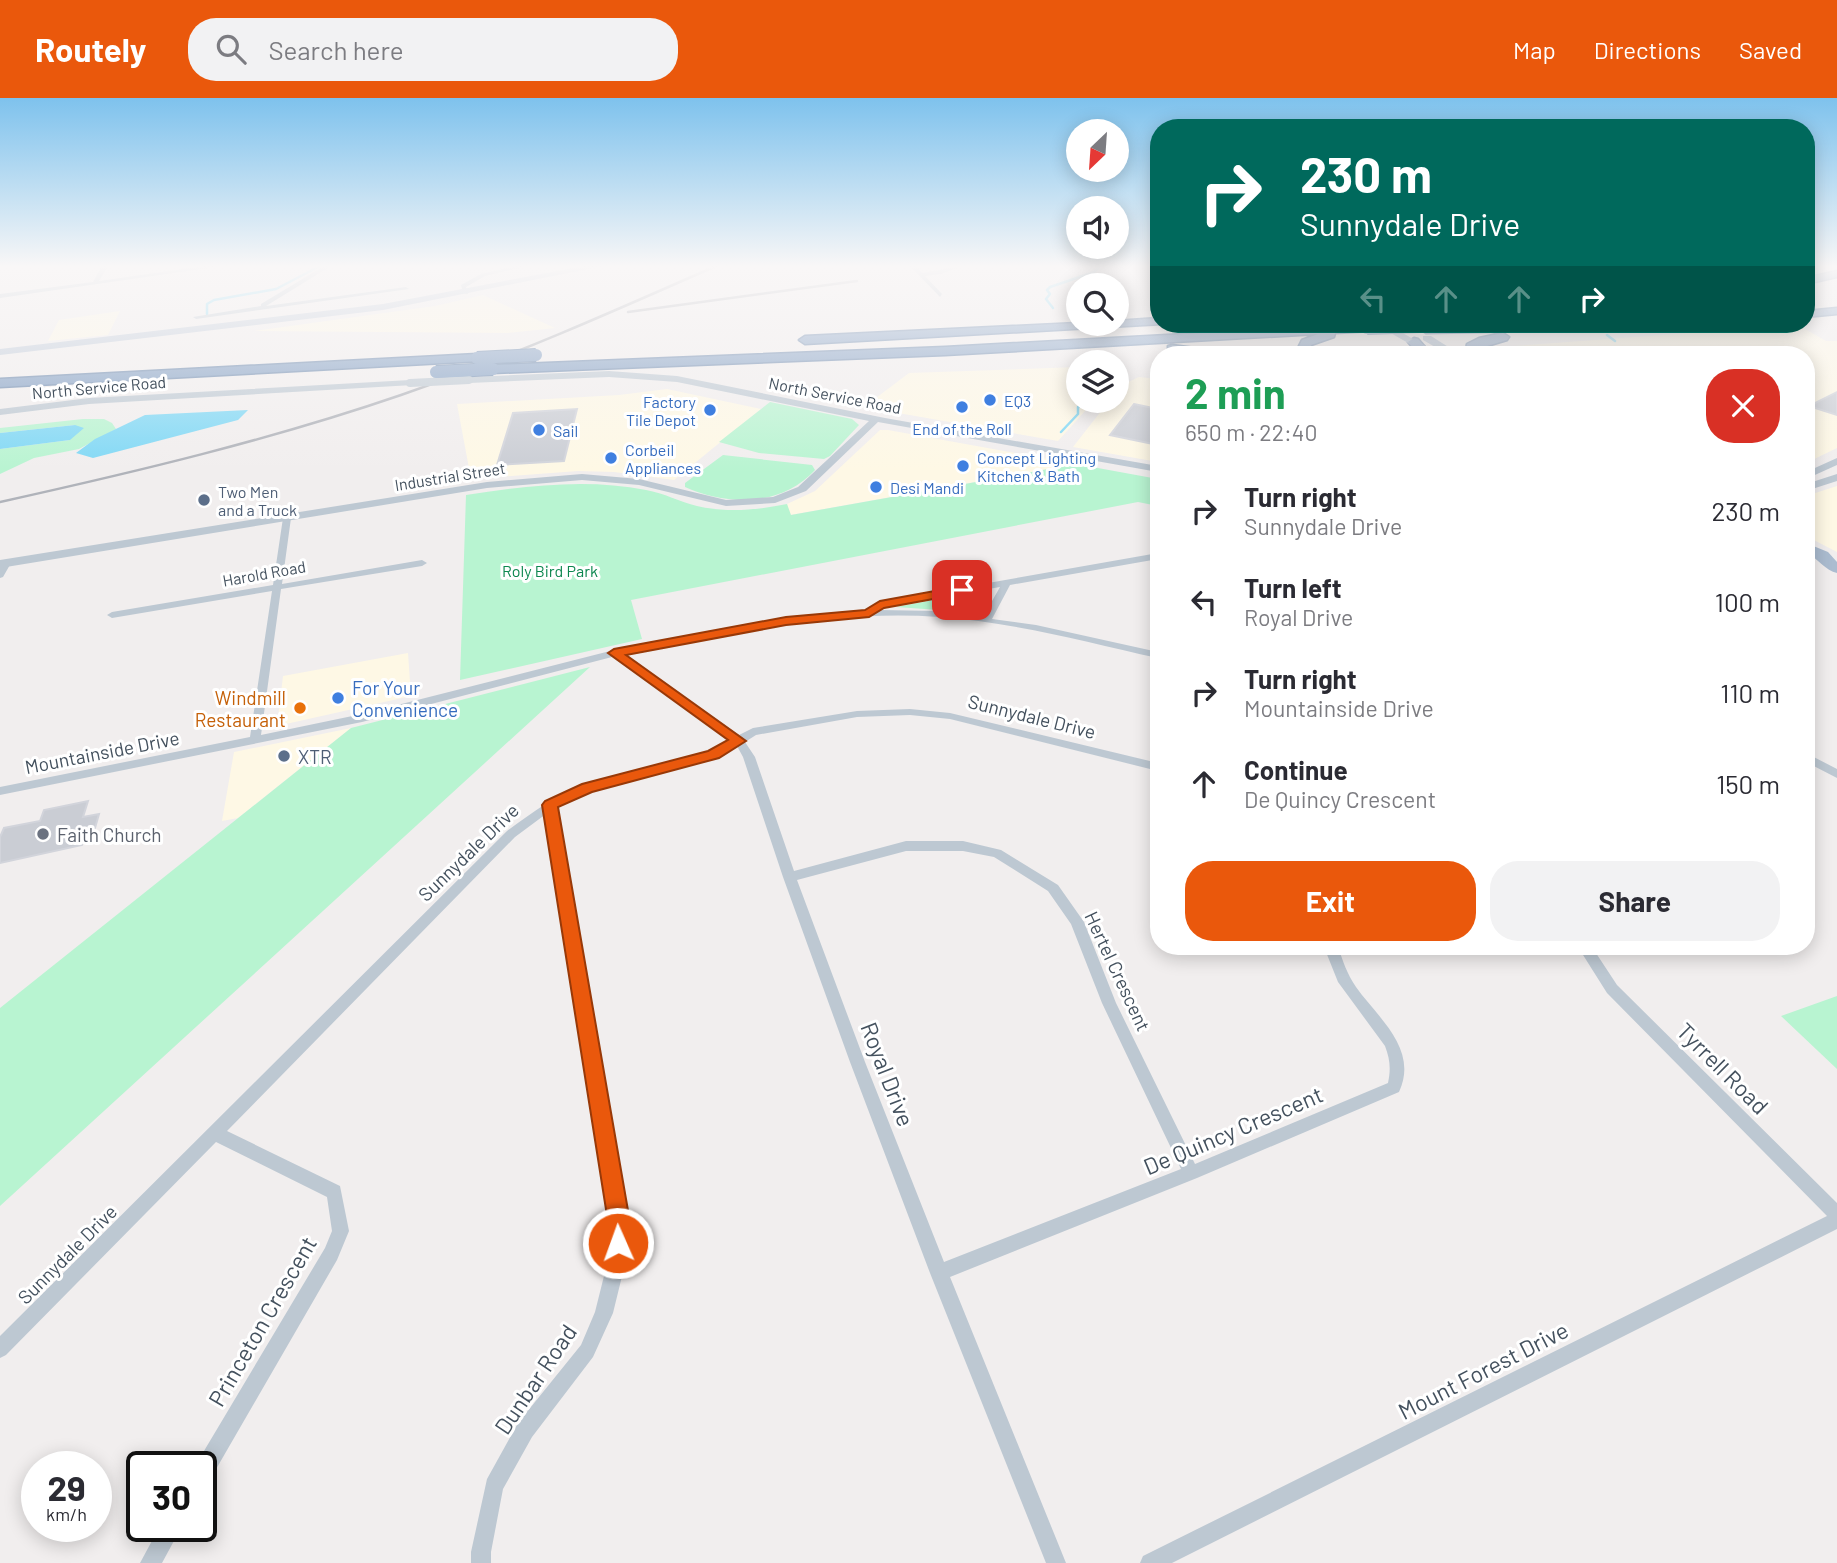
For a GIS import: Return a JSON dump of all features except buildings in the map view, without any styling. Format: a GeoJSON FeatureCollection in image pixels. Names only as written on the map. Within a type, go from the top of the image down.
{"type":"FeatureCollection","features":[{"type":"Feature","properties":{"kind":"highway"},"geometry":{"type":"LineString","coordinates":[[792,341],[908,334]]}},
{"type":"Feature","properties":{"kind":"highway"},"geometry":{"type":"LineString","coordinates":[[0,398],[493,369],[945,351],[1243,334]]}},
{"type":"Feature","properties":{"kind":"highway"},"geometry":{"type":"LineString","coordinates":[[1305,346],[1318,337],[1333,334]]}},
{"type":"Feature","properties":{"kind":"highway"},"geometry":{"type":"LineString","coordinates":[[1473,346],[1493,338],[1542,334]]}},
{"type":"Feature","properties":{"kind":"highway"},"geometry":{"type":"LineString","coordinates":[[1415,342],[1418,346]]}},
{"type":"Feature","properties":{"kind":"highway"},"geometry":{"type":"LineString","coordinates":[[945,351],[1150,349]]}},
{"type":"Feature","properties":{"kind":"highway"},"geometry":{"type":"LineString","coordinates":[[0,383],[617,351]]}},
{"type":"Feature","properties":{"kind":"main road"},"geometry":{"type":"LineString","coordinates":[[0,352],[150,334]]}},
{"type":"Feature","properties":{"kind":"main road"},"geometry":{"type":"LineString","coordinates":[[1395,334],[1421,346]]}},
{"type":"Feature","properties":{"kind":"main road"},"geometry":{"type":"LineString","coordinates":[[1419,334],[1440,346]]}},
{"type":"Feature","properties":{"kind":"main road"},"geometry":{"type":"LineString","coordinates":[[1815,551],[1823,555],[1836,569]]}},
{"type":"Feature","properties":{"kind":"main road"},"geometry":{"type":"LineString","coordinates":[[1815,562],[1836,569]]}},
{"type":"Feature","properties":{"kind":"street","name":"North Service Road"},"geometry":{"type":"LineString","coordinates":[[0,412],[101,400],[572,375],[640,376],[677,379],[876,419],[1150,468]]}},
{"type":"Feature","properties":{"kind":"street","name":"Industrial Street"},"geometry":{"type":"LineString","coordinates":[[3,563],[549,478],[582,477],[639,482],[726,503],[775,500],[802,489],[876,419]]}},
{"type":"Feature","properties":{"kind":"street"},"geometry":{"type":"LineString","coordinates":[[1815,472],[1837,461]]}},
{"type":"Feature","properties":{"kind":"street"},"geometry":{"type":"LineString","coordinates":[[1815,485],[1837,477]]}},
{"type":"Feature","properties":{"kind":"street"},"geometry":{"type":"LineString","coordinates":[[255,739],[287,518]]}},
{"type":"Feature","properties":{"kind":"street"},"geometry":{"type":"LineString","coordinates":[[869,613],[880,605],[1150,557]]}},
{"type":"Feature","properties":{"kind":"street"},"geometry":{"type":"LineString","coordinates":[[0,575],[3,563]]}},
{"type":"Feature","properties":{"kind":"street","name":"Harold Road"},"geometry":{"type":"LineString","coordinates":[[111,615],[422,563]]}},
{"type":"Feature","properties":{"kind":"street"},"geometry":{"type":"LineString","coordinates":[[987,619],[1007,582]]}},
{"type":"Feature","properties":{"kind":"street","name":"Mountainside Drive"},"geometry":{"type":"LineString","coordinates":[[0,791],[375,714],[614,653],[786,621],[869,613],[940,614],[987,619],[1150,653]]}},
{"type":"Feature","properties":{"kind":"street","name":"Royal Drive"},"geometry":{"type":"LineString","coordinates":[[614,653],[738,741],[749,757],[789,877],[939,1273],[1056,1563]]}},
{"type":"Feature","properties":{"kind":"street","name":"Sunnydale Drive"},"geometry":{"type":"LineString","coordinates":[[0,1349],[511,834],[550,805],[600,784],[713,755],[753,732],[857,714],[910,712],[950,716],[1150,765]]}},
{"type":"Feature","properties":{"kind":"street"},"geometry":{"type":"LineString","coordinates":[[1815,762],[1837,774]]}},
{"type":"Feature","properties":{"kind":"street","name":"Dunbar Road"},"geometry":{"type":"LineString","coordinates":[[481,1563],[494,1486],[525,1430],[587,1351],[604,1313],[616,1264],[619,1222],[550,805]]}},
{"type":"Feature","properties":{"kind":"street","name":"Hertel Crescent"},"geometry":{"type":"LineString","coordinates":[[789,877],[905,846],[963,846],[997,853],[1053,888],[1076,922],[1109,1003],[1191,1173]]}},
{"type":"Feature","properties":{"kind":"street","name":"De Quincy Crescent"},"geometry":{"type":"LineString","coordinates":[[939,1273],[1191,1173],[1394,1087],[1400,1074],[1396,1050],[1343,978],[1334,955]]}},
{"type":"Feature","properties":{"kind":"street","name":"Tyrrell Road"},"geometry":{"type":"LineString","coordinates":[[1590,955],[1612,989],[1837,1218]]}},
{"type":"Feature","properties":{"kind":"street","name":"Princeton Crescent"},"geometry":{"type":"LineString","coordinates":[[215,1133],[334,1192],[341,1231],[331,1254],[216,1451]]}},
{"type":"Feature","properties":{"kind":"street","name":"Mount Forest Drive"},"geometry":{"type":"LineString","coordinates":[[1150,1563],[1837,1218]]}},
{"type":"Feature","properties":{"kind":"street"},"geometry":{"type":"LineString","coordinates":[[150,1563],[162,1542]]}},
{"type":"Feature","properties":{"kind":"shaded area"},"geometry":{"type":"Polygon","coordinates":[[[51,334],[108,334],[108,335],[48,341],[51,334]]]}},
{"type":"Feature","properties":{"kind":"shaded area"},"geometry":{"type":"Polygon","coordinates":[[[1672,334],[1814,334],[1826,341],[1837,341],[1837,448],[1815,459],[1815,346],[1514,346],[1672,334]]]}},
{"type":"Feature","properties":{"kind":"shaded area"},"geometry":{"type":"Polygon","coordinates":[[[1066,367],[1066,413],[1083,413],[1058,441],[864,407],[909,373],[1066,367]]]}},
{"type":"Feature","properties":{"kind":"shaded area"},"geometry":{"type":"Polygon","coordinates":[[[1139,377],[1150,378],[1150,461],[1073,447],[1100,413],[1129,413],[1129,382],[1139,377]]]}},
{"type":"Feature","properties":{"kind":"shaded area"},"geometry":{"type":"Polygon","coordinates":[[[667,389],[761,409],[674,480],[614,472],[578,471],[471,479],[457,404],[619,395],[667,389]]]}},
{"type":"Feature","properties":{"kind":"shaded area"},"geometry":{"type":"Polygon","coordinates":[[[880,430],[1076,464],[790,515],[787,504],[815,491],[880,430]]]}},
{"type":"Feature","properties":{"kind":"shaded area"},"geometry":{"type":"Polygon","coordinates":[[[1837,486],[1837,552],[1815,541],[1815,493],[1837,486]]]}},
{"type":"Feature","properties":{"kind":"shaded area"},"geometry":{"type":"Polygon","coordinates":[[[408,653],[411,696],[277,726],[283,676],[408,653]]]}},
{"type":"Feature","properties":{"kind":"shaded area"},"geometry":{"type":"Polygon","coordinates":[[[351,728],[238,818],[222,821],[234,752],[351,728]]]}},
{"type":"Feature","properties":{"kind":"green space"},"geometry":{"type":"Polygon","coordinates":[[[770,402],[852,419],[859,425],[824,459],[759,453],[719,442],[770,402]]]}},
{"type":"Feature","properties":{"kind":"green space"},"geometry":{"type":"Polygon","coordinates":[[[104,419],[116,429],[79,449],[34,458],[0,474],[0,449],[70,440],[75,425],[0,433],[0,428],[104,419]]]}},
{"type":"Feature","properties":{"kind":"green space"},"geometry":{"type":"Polygon","coordinates":[[[723,455],[812,465],[815,470],[786,491],[753,500],[719,498],[685,487],[685,483],[723,455]]]}},
{"type":"Feature","properties":{"kind":"green space","name":"Roly Bird Park"},"geometry":{"type":"Polygon","coordinates":[[[1076,464],[1150,478],[1150,504],[1138,502],[631,600],[642,639],[460,680],[466,495],[534,486],[601,484],[653,491],[708,508],[753,509],[787,504],[791,515],[1076,464]]]}},
{"type":"Feature","properties":{"kind":"green space"},"geometry":{"type":"Polygon","coordinates":[[[983,591],[991,596],[982,613],[896,607],[983,591]]]}},
{"type":"Feature","properties":{"kind":"green space"},"geometry":{"type":"Polygon","coordinates":[[[590,667],[0,1206],[0,1008],[351,728],[590,667]]]}},
{"type":"Feature","properties":{"kind":"green space"},"geometry":{"type":"Polygon","coordinates":[[[1837,996],[1837,1069],[1781,1016],[1837,996]]]}},
{"type":"Feature","properties":{"kind":"water"},"geometry":{"type":"Polygon","coordinates":[[[248,410],[238,420],[93,458],[76,453],[95,439],[145,415],[248,410]]]}},
{"type":"Feature","properties":{"kind":"water"},"geometry":{"type":"Polygon","coordinates":[[[75,425],[84,428],[70,440],[0,449],[0,433],[75,425]]]}},
{"type":"Feature","properties":{"kind":"waterway"},"geometry":{"type":"LineString","coordinates":[[1607,335],[1615,341]]}},
{"type":"Feature","properties":{"kind":"waterway"},"geometry":{"type":"LineString","coordinates":[[1061,432],[1078,413]]}},
{"type":"Feature","properties":{"kind":"railway"},"geometry":{"type":"LineString","coordinates":[[0,502],[202,454],[352,411],[441,381],[557,334]]}},
{"type":"Feature","properties":{"kind":"place","name":"EQ3"},"geometry":{"type":"Point","coordinates":[990,400]}},
{"type":"Feature","properties":{"kind":"place","name":"End of the Roll"},"geometry":{"type":"Point","coordinates":[962,407]}},
{"type":"Feature","properties":{"kind":"place","name":"Factory Tile Depot"},"geometry":{"type":"Point","coordinates":[710,410]}},
{"type":"Feature","properties":{"kind":"place","name":"Sail"},"geometry":{"type":"Point","coordinates":[539,430]}},
{"type":"Feature","properties":{"kind":"place","name":"Corbeil Appliances"},"geometry":{"type":"Point","coordinates":[611,458]}},
{"type":"Feature","properties":{"kind":"place","name":"Concept Lighting Kitchen & Bath"},"geometry":{"type":"Point","coordinates":[963,466]}},
{"type":"Feature","properties":{"kind":"place","name":"Desi Mandi"},"geometry":{"type":"Point","coordinates":[876,487]}},
{"type":"Feature","properties":{"kind":"place","name":"Two Men and a Truck"},"geometry":{"type":"Point","coordinates":[204,500]}},
{"type":"Feature","properties":{"kind":"place","name":"For Your Convenience"},"geometry":{"type":"Point","coordinates":[338,698]}},
{"type":"Feature","properties":{"kind":"place","name":"Windmill Restaurant"},"geometry":{"type":"Point","coordinates":[300,708]}},
{"type":"Feature","properties":{"kind":"place","name":"XTR"},"geometry":{"type":"Point","coordinates":[284,756]}},
{"type":"Feature","properties":{"kind":"place","name":"Faith Church"},"geometry":{"type":"Point","coordinates":[43,834]}},
{"type":"Feature","properties":{"kind":"route"},"geometry":{"type":"LineString","coordinates":[[618,1243],[619,1222],[550,805],[587,788],[713,755],[738,741],[614,653],[786,621],[869,613],[880,605],[962,590]]}}]}
